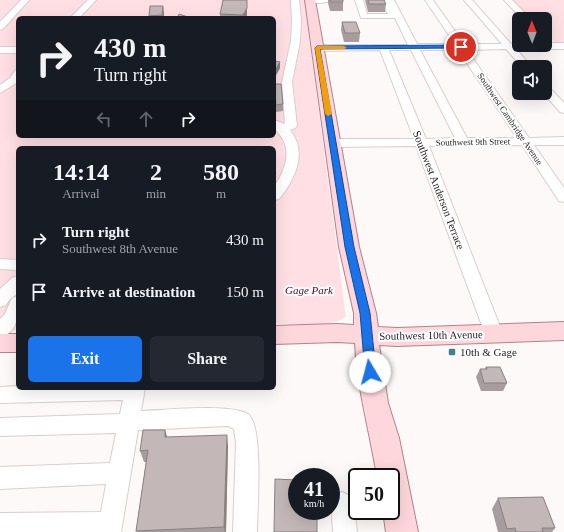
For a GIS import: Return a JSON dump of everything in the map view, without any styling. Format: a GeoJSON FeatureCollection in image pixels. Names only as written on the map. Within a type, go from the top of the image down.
{"type":"FeatureCollection","features":[{"type":"Feature","properties":{"kind":"main road"},"geometry":{"type":"LineString","coordinates":[[310,0],[349,247],[365,313],[368,357],[376,403],[386,438],[402,532]]}},
{"type":"Feature","properties":{"kind":"main road","name":"Southwest 10th Avenue"},"geometry":{"type":"LineString","coordinates":[[276,335],[337,333],[397,337],[564,331]]}},
{"type":"Feature","properties":{"kind":"main road"},"geometry":{"type":"LineString","coordinates":[[0,343],[16,343]]}},
{"type":"Feature","properties":{"kind":"street"},"geometry":{"type":"LineString","coordinates":[[0,27],[25,0]]}},
{"type":"Feature","properties":{"kind":"street"},"geometry":{"type":"LineString","coordinates":[[76,16],[92,0]]}},
{"type":"Feature","properties":{"kind":"street"},"geometry":{"type":"LineString","coordinates":[[277,125],[291,126],[287,83],[297,25],[295,0]]}},
{"type":"Feature","properties":{"kind":"street"},"geometry":{"type":"LineString","coordinates":[[310,0],[326,0]]}},
{"type":"Feature","properties":{"kind":"street"},"geometry":{"type":"LineString","coordinates":[[359,0],[364,16],[393,16],[385,0]]}},
{"type":"Feature","properties":{"kind":"street"},"geometry":{"type":"LineString","coordinates":[[390,0],[463,142]]}},
{"type":"Feature","properties":{"kind":"street","name":"Southwest Cambridge Avenue"},"geometry":{"type":"LineString","coordinates":[[429,0],[564,198]]}},
{"type":"Feature","properties":{"kind":"street"},"geometry":{"type":"LineString","coordinates":[[468,0],[521,60]]}},
{"type":"Feature","properties":{"kind":"street"},"geometry":{"type":"LineString","coordinates":[[508,0],[520,12]]}},
{"type":"Feature","properties":{"kind":"street"},"geometry":{"type":"LineString","coordinates":[[317,48],[559,46],[564,55]]}},
{"type":"Feature","properties":{"kind":"street","name":"Southwest Anderson Terrace"},"geometry":{"type":"LineString","coordinates":[[383,47],[494,334]]}},
{"type":"Feature","properties":{"kind":"street"},"geometry":{"type":"LineString","coordinates":[[0,50],[16,50]]}},
{"type":"Feature","properties":{"kind":"street"},"geometry":{"type":"LineString","coordinates":[[0,90],[14,84]]}},
{"type":"Feature","properties":{"kind":"street"},"geometry":{"type":"LineString","coordinates":[[552,97],[564,110]]}},
{"type":"Feature","properties":{"kind":"street"},"geometry":{"type":"LineString","coordinates":[[276,193],[286,178],[293,150],[287,136],[277,125]]}},
{"type":"Feature","properties":{"kind":"street","name":"Southwest 9th Street"},"geometry":{"type":"LineString","coordinates":[[333,143],[564,140]]}},
{"type":"Feature","properties":{"kind":"street"},"geometry":{"type":"LineString","coordinates":[[0,264],[16,265]]}},
{"type":"Feature","properties":{"kind":"street"},"geometry":{"type":"LineString","coordinates":[[0,301],[3,295],[16,291]]}},
{"type":"Feature","properties":{"kind":"street"},"geometry":{"type":"LineString","coordinates":[[0,331],[12,317],[16,296]]}},
{"type":"Feature","properties":{"kind":"street"},"geometry":{"type":"LineString","coordinates":[[0,395],[112,390]]}},
{"type":"Feature","properties":{"kind":"street"},"geometry":{"type":"LineString","coordinates":[[0,525],[110,528],[135,390]]}},
{"type":"Feature","properties":{"kind":"street"},"geometry":{"type":"LineString","coordinates":[[0,427],[228,417],[239,420],[245,426],[247,444],[245,532]]}},
{"type":"Feature","properties":{"kind":"street"},"geometry":{"type":"LineString","coordinates":[[0,478],[120,473]]}},
{"type":"Feature","properties":{"kind":"street"},"geometry":{"type":"LineString","coordinates":[[342,504],[345,532]]}},
{"type":"Feature","properties":{"kind":"green space","name":"Gage Park"},"geometry":{"type":"Polygon","coordinates":[[[0,0],[304,0],[346,316],[332,323],[312,325],[276,324],[276,146],[16,146],[16,330],[0,332],[0,0]]]}},
{"type":"Feature","properties":{"kind":"green space"},"geometry":{"type":"Polygon","coordinates":[[[510,0],[564,0],[564,44],[556,44],[552,40],[552,12],[523,12],[510,0]]]}},
{"type":"Feature","properties":{"kind":"building"},"geometry":{"type":"Polygon","coordinates":[[[223,0],[247,0],[247,8],[243,15],[220,14],[223,0]]]}},
{"type":"Feature","properties":{"kind":"building"},"geometry":{"type":"Polygon","coordinates":[[[330,0],[343,0],[343,2],[330,2],[330,0]]]}},
{"type":"Feature","properties":{"kind":"building"},"geometry":{"type":"Polygon","coordinates":[[[368,0],[384,0],[386,4],[369,4],[368,0]]]}},
{"type":"Feature","properties":{"kind":"building"},"geometry":{"type":"Polygon","coordinates":[[[150,6],[163,6],[162,15],[149,16],[150,6]]]}},
{"type":"Feature","properties":{"kind":"building"},"geometry":{"type":"Polygon","coordinates":[[[342,22],[356,22],[360,33],[345,33],[342,22]]]}},
{"type":"Feature","properties":{"kind":"building"},"geometry":{"type":"Polygon","coordinates":[[[276,61],[280,62],[276,68],[276,61]]]}},
{"type":"Feature","properties":{"kind":"building"},"geometry":{"type":"Polygon","coordinates":[[[276,84],[281,84],[283,104],[276,105],[276,84]]]}},
{"type":"Feature","properties":{"kind":"building"},"geometry":{"type":"Polygon","coordinates":[[[486,367],[500,367],[507,383],[484,383],[480,369],[487,369],[486,367]]]}},
{"type":"Feature","properties":{"kind":"building"},"geometry":{"type":"Polygon","coordinates":[[[143,430],[165,430],[165,437],[227,435],[224,527],[136,531],[148,450],[140,451],[143,430]]]}},
{"type":"Feature","properties":{"kind":"building"},"geometry":{"type":"Polygon","coordinates":[[[275,479],[288,480],[288,520],[317,520],[317,532],[274,532],[275,479]]]}},
{"type":"Feature","properties":{"kind":"building"},"geometry":{"type":"Polygon","coordinates":[[[543,497],[555,528],[542,528],[543,532],[516,532],[515,528],[507,529],[498,498],[543,497]]]}},
{"type":"Feature","properties":{"kind":"slow traffic"},"geometry":{"type":"LineString","coordinates":[[328,114],[317,48],[344,48]]}},
{"type":"Feature","properties":{"kind":"place","name":"10th & Gage"},"geometry":{"type":"Point","coordinates":[452,352]}},
{"type":"Feature","properties":{"kind":"route"},"geometry":{"type":"LineString","coordinates":[[370,372],[365,313],[349,247],[345,212],[317,48],[461,47]]}}]}
